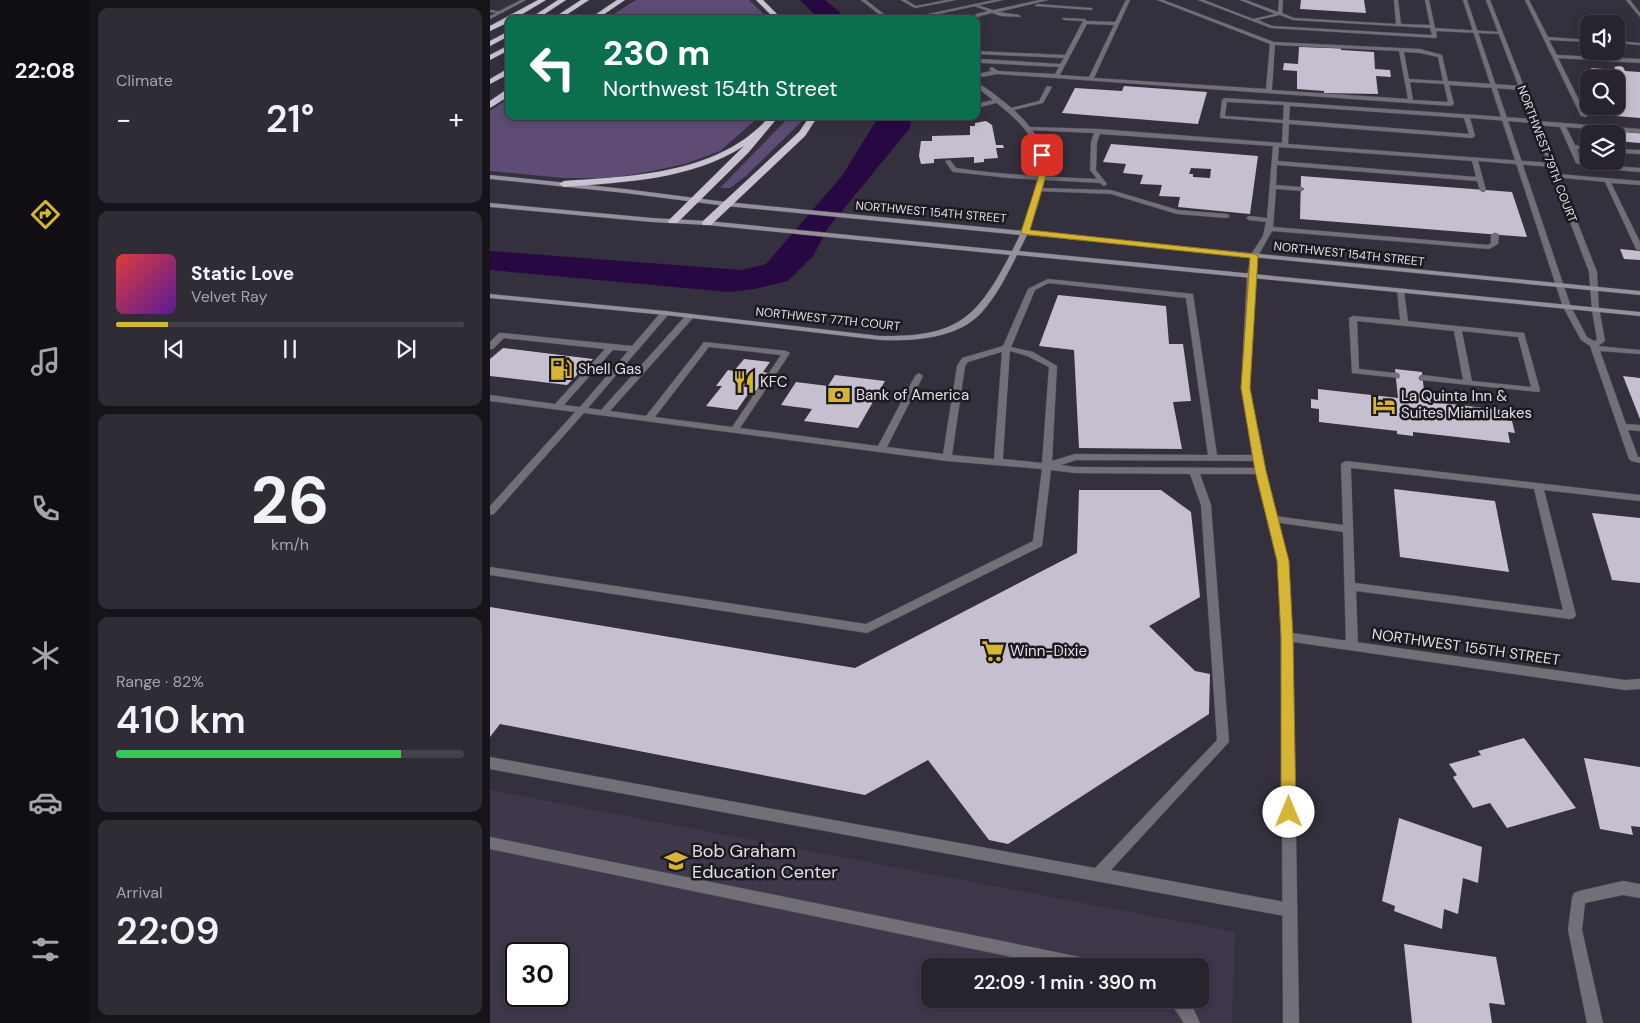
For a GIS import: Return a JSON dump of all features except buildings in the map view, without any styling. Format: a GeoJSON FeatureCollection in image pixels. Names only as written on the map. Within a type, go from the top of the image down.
{"type":"FeatureCollection","features":[{"type":"Feature","properties":{"kind":"highway"},"geometry":{"type":"LineString","coordinates":[[515,15],[542,0]]}},
{"type":"Feature","properties":{"kind":"highway"},"geometry":{"type":"LineString","coordinates":[[539,15],[563,0]]}},
{"type":"Feature","properties":{"kind":"highway"},"geometry":{"type":"LineString","coordinates":[[562,15],[586,0]]}},
{"type":"Feature","properties":{"kind":"highway"},"geometry":{"type":"LineString","coordinates":[[598,15],[622,0]]}},
{"type":"Feature","properties":{"kind":"highway"},"geometry":{"type":"LineString","coordinates":[[759,0],[775,15]]}},
{"type":"Feature","properties":{"kind":"highway"},"geometry":{"type":"LineString","coordinates":[[490,29],[505,21]]}},
{"type":"Feature","properties":{"kind":"highway"},"geometry":{"type":"LineString","coordinates":[[490,44],[505,35]]}},
{"type":"Feature","properties":{"kind":"highway"},"geometry":{"type":"LineString","coordinates":[[490,58],[505,49]]}},
{"type":"Feature","properties":{"kind":"highway"},"geometry":{"type":"LineString","coordinates":[[490,82],[505,73]]}},
{"type":"Feature","properties":{"kind":"highway"},"geometry":{"type":"LineString","coordinates":[[490,105],[505,95]]}},
{"type":"Feature","properties":{"kind":"highway"},"geometry":{"type":"LineString","coordinates":[[673,221],[745,151],[771,120]]}},
{"type":"Feature","properties":{"kind":"highway"},"geometry":{"type":"LineString","coordinates":[[707,223],[802,134],[811,120]]}},
{"type":"Feature","properties":{"kind":"highway"},"geometry":{"type":"LineString","coordinates":[[564,184],[635,178],[681,169],[723,154],[760,132]]}},
{"type":"Feature","properties":{"kind":"main road","name":"NORTHWEST 154TH STREET"},"geometry":{"type":"LineString","coordinates":[[490,177],[805,212],[1640,292]]}},
{"type":"Feature","properties":{"kind":"main road"},"geometry":{"type":"LineString","coordinates":[[490,205],[652,220],[707,223],[1640,314]]}},
{"type":"Feature","properties":{"kind":"main road","name":"NORTHWEST 77TH COURT"},"geometry":{"type":"LineString","coordinates":[[490,296],[665,313],[880,338],[922,336],[944,331],[973,317],[982,309],[1016,253],[1025,232]]}},
{"type":"Feature","properties":{"kind":"street"},"geometry":{"type":"LineString","coordinates":[[490,18],[524,0]]}},
{"type":"Feature","properties":{"kind":"street"},"geometry":{"type":"LineString","coordinates":[[863,0],[883,15]]}},
{"type":"Feature","properties":{"kind":"street"},"geometry":{"type":"LineString","coordinates":[[903,0],[915,7],[954,0]]}},
{"type":"Feature","properties":{"kind":"street"},"geometry":{"type":"LineString","coordinates":[[927,15],[1001,0]]}},
{"type":"Feature","properties":{"kind":"street"},"geometry":{"type":"LineString","coordinates":[[1024,0],[1040,6],[1092,7],[1057,76]]}},
{"type":"Feature","properties":{"kind":"street"},"geometry":{"type":"LineString","coordinates":[[978,15],[1046,0]]}},
{"type":"Feature","properties":{"kind":"street"},"geometry":{"type":"LineString","coordinates":[[1091,79],[1128,0]]}},
{"type":"Feature","properties":{"kind":"street"},"geometry":{"type":"LineString","coordinates":[[980,75],[997,72],[1451,104],[1440,56],[1429,52],[1273,43],[1159,0]]}},
{"type":"Feature","properties":{"kind":"street"},"geometry":{"type":"LineString","coordinates":[[1200,0],[1272,27],[1435,37],[1427,0]]}},
{"type":"Feature","properties":{"kind":"street"},"geometry":{"type":"LineString","coordinates":[[1242,0],[1293,19],[1500,33]]}},
{"type":"Feature","properties":{"kind":"street"},"geometry":{"type":"LineString","coordinates":[[1280,14],[1281,0]]}},
{"type":"Feature","properties":{"kind":"street"},"geometry":{"type":"LineString","coordinates":[[1396,0],[1399,25]]}},
{"type":"Feature","properties":{"kind":"street","name":"NORTHWEST 79TH COURT"},"geometry":{"type":"LineString","coordinates":[[1465,0],[1567,307],[1584,338],[1594,346],[1601,341],[1592,272],[1557,176],[1488,0]]}},
{"type":"Feature","properties":{"kind":"street"},"geometry":{"type":"LineString","coordinates":[[1527,0],[1584,116]]}},
{"type":"Feature","properties":{"kind":"street"},"geometry":{"type":"LineString","coordinates":[[1628,0],[1640,16]]}},
{"type":"Feature","properties":{"kind":"street"},"geometry":{"type":"LineString","coordinates":[[976,5],[1001,15],[1019,16]]}},
{"type":"Feature","properties":{"kind":"street"},"geometry":{"type":"LineString","coordinates":[[490,11],[501,12]]}},
{"type":"Feature","properties":{"kind":"street"},"geometry":{"type":"LineString","coordinates":[[1253,20],[1280,14]]}},
{"type":"Feature","properties":{"kind":"street"},"geometry":{"type":"LineString","coordinates":[[1064,19],[1117,24]]}},
{"type":"Feature","properties":{"kind":"street"},"geometry":{"type":"LineString","coordinates":[[1546,38],[1580,40]]}},
{"type":"Feature","properties":{"kind":"street"},"geometry":{"type":"LineString","coordinates":[[1269,91],[1273,43]]}},
{"type":"Feature","properties":{"kind":"street"},"geometry":{"type":"LineString","coordinates":[[1625,43],[1640,44]]}},
{"type":"Feature","properties":{"kind":"street"},"geometry":{"type":"LineString","coordinates":[[1402,50],[1411,101]]}},
{"type":"Feature","properties":{"kind":"street"},"geometry":{"type":"LineString","coordinates":[[980,52],[1067,57]]}},
{"type":"Feature","properties":{"kind":"street"},"geometry":{"type":"LineString","coordinates":[[1554,56],[1640,61]]}},
{"type":"Feature","properties":{"kind":"street"},"geometry":{"type":"LineString","coordinates":[[982,61],[1062,66]]}},
{"type":"Feature","properties":{"kind":"street"},"geometry":{"type":"LineString","coordinates":[[982,61],[997,72]]}},
{"type":"Feature","properties":{"kind":"street"},"geometry":{"type":"LineString","coordinates":[[1407,80],[1522,88]]}},
{"type":"Feature","properties":{"kind":"street","name":"NORTHWEST 77TH COURT"},"geometry":{"type":"LineString","coordinates":[[980,87],[1010,109],[1034,133],[1042,155],[1042,179],[1025,232]]}},
{"type":"Feature","properties":{"kind":"street"},"geometry":{"type":"LineString","coordinates":[[1010,109],[1041,102],[1049,87]]}},
{"type":"Feature","properties":{"kind":"street"},"geometry":{"type":"LineString","coordinates":[[1467,117],[1472,136],[1222,117],[1225,100],[1504,119],[1640,130]]}},
{"type":"Feature","properties":{"kind":"street"},"geometry":{"type":"LineString","coordinates":[[980,105],[998,101]]}},
{"type":"Feature","properties":{"kind":"street"},"geometry":{"type":"LineString","coordinates":[[1285,145],[1287,104]]}},
{"type":"Feature","properties":{"kind":"street"},"geometry":{"type":"LineString","coordinates":[[1557,176],[1640,182],[1636,169],[1588,166],[1578,162],[1562,125]]}},
{"type":"Feature","properties":{"kind":"street"},"geometry":{"type":"LineString","coordinates":[[1030,129],[1098,131],[1552,166]]}},
{"type":"Feature","properties":{"kind":"street"},"geometry":{"type":"LineString","coordinates":[[1098,131],[1094,142],[1092,170],[1111,192]]}},
{"type":"Feature","properties":{"kind":"street"},"geometry":{"type":"LineString","coordinates":[[1276,145],[1269,229],[1267,238],[1260,245],[1254,256],[1251,276],[1246,388],[1261,471],[1283,561],[1287,637],[1291,1023]]}},
{"type":"Feature","properties":{"kind":"street"},"geometry":{"type":"LineString","coordinates":[[1572,148],[1580,148]]}},
{"type":"Feature","properties":{"kind":"street"},"geometry":{"type":"LineString","coordinates":[[1625,151],[1640,152]]}},
{"type":"Feature","properties":{"kind":"street"},"geometry":{"type":"LineString","coordinates":[[1475,160],[1483,190]]}},
{"type":"Feature","properties":{"kind":"street"},"geometry":{"type":"LineString","coordinates":[[948,161],[954,170],[1042,179],[1102,181]]}},
{"type":"Feature","properties":{"kind":"street"},"geometry":{"type":"LineString","coordinates":[[1275,163],[1421,177],[1481,180]]}},
{"type":"Feature","properties":{"kind":"street"},"geometry":{"type":"LineString","coordinates":[[1607,180],[1640,249]]}},
{"type":"Feature","properties":{"kind":"street"},"geometry":{"type":"LineString","coordinates":[[1273,185],[1301,187]]}},
{"type":"Feature","properties":{"kind":"street"},"geometry":{"type":"LineString","coordinates":[[1039,190],[1111,192],[1176,212],[1227,216]]}},
{"type":"Feature","properties":{"kind":"street"},"geometry":{"type":"LineString","coordinates":[[1249,218],[1270,220]]}},
{"type":"Feature","properties":{"kind":"street"},"geometry":{"type":"LineString","coordinates":[[1269,229],[1479,247],[1489,247],[1494,244],[1495,235]]}},
{"type":"Feature","properties":{"kind":"street"},"geometry":{"type":"LineString","coordinates":[[998,462],[1006,348],[1032,289],[1048,281],[1190,296],[1213,457]]}},
{"type":"Feature","properties":{"kind":"street"},"geometry":{"type":"LineString","coordinates":[[1400,290],[1404,323]]}},
{"type":"Feature","properties":{"kind":"street"},"geometry":{"type":"LineString","coordinates":[[490,512],[582,410],[665,313]]}},
{"type":"Feature","properties":{"kind":"street"},"geometry":{"type":"LineString","coordinates":[[603,413],[690,316]]}},
{"type":"Feature","properties":{"kind":"street"},"geometry":{"type":"LineString","coordinates":[[1396,376],[1355,371],[1353,318],[1521,335],[1536,390],[1423,378]]}},
{"type":"Feature","properties":{"kind":"street"},"geometry":{"type":"LineString","coordinates":[[1458,329],[1468,383]]}},
{"type":"Feature","properties":{"kind":"street"},"geometry":{"type":"LineString","coordinates":[[490,334],[633,349]]}},
{"type":"Feature","properties":{"kind":"street"},"geometry":{"type":"LineString","coordinates":[[490,347],[502,335]]}},
{"type":"Feature","properties":{"kind":"street"},"geometry":{"type":"LineString","coordinates":[[649,418],[707,344],[786,353],[735,429]]}},
{"type":"Feature","properties":{"kind":"street"},"geometry":{"type":"LineString","coordinates":[[1640,352],[1594,346],[1634,459],[1640,460]]}},
{"type":"Feature","properties":{"kind":"street"},"geometry":{"type":"LineString","coordinates":[[557,406],[611,347]]}},
{"type":"Feature","properties":{"kind":"street"},"geometry":{"type":"LineString","coordinates":[[490,572],[867,629],[1038,543],[1047,466],[1053,366],[1030,354],[1006,348],[965,360],[961,366],[947,458]]}},
{"type":"Feature","properties":{"kind":"street"},"geometry":{"type":"LineString","coordinates":[[882,448],[919,376]]}},
{"type":"Feature","properties":{"kind":"street"},"geometry":{"type":"LineString","coordinates":[[490,398],[947,458],[1075,470],[1261,471]]}},
{"type":"Feature","properties":{"kind":"street"},"geometry":{"type":"LineString","coordinates":[[1622,426],[1640,428]]}},
{"type":"Feature","properties":{"kind":"street"},"geometry":{"type":"LineString","coordinates":[[1047,466],[1075,457],[1259,458]]}},
{"type":"Feature","properties":{"kind":"street"},"geometry":{"type":"LineString","coordinates":[[1352,646],[1346,464],[1640,498]]}},
{"type":"Feature","properties":{"kind":"street"},"geometry":{"type":"LineString","coordinates":[[1098,874],[1224,742],[1206,506],[1194,470]]}},
{"type":"Feature","properties":{"kind":"street"},"geometry":{"type":"LineString","coordinates":[[1350,586],[1570,615],[1538,486]]}},
{"type":"Feature","properties":{"kind":"street"},"geometry":{"type":"LineString","coordinates":[[1274,520],[1348,529]]}},
{"type":"Feature","properties":{"kind":"street","name":"NORTHWEST 155TH STREET"},"geometry":{"type":"LineString","coordinates":[[1287,637],[1625,685],[1640,684]]}},
{"type":"Feature","properties":{"kind":"street"},"geometry":{"type":"LineString","coordinates":[[490,763],[1290,910]]}},
{"type":"Feature","properties":{"kind":"street"},"geometry":{"type":"LineString","coordinates":[[490,843],[1051,958]]}},
{"type":"Feature","properties":{"kind":"street"},"geometry":{"type":"LineString","coordinates":[[1595,1023],[1575,930],[1579,898],[1623,888],[1640,891]]}},
{"type":"Feature","properties":{"kind":"street"},"geometry":{"type":"LineString","coordinates":[[1184,1008],[1189,1014],[1192,1023]]}},
{"type":"Feature","properties":{"kind":"shaded area"},"geometry":{"type":"Polygon","coordinates":[[[636,0],[749,0],[765,15],[612,15],[636,0]]]}},
{"type":"Feature","properties":{"kind":"shaded area"},"geometry":{"type":"Polygon","coordinates":[[[800,0],[825,0],[843,15],[815,15],[800,0]]]}},
{"type":"Feature","properties":{"kind":"shaded area"},"geometry":{"type":"Polygon","coordinates":[[[505,101],[505,120],[755,120],[720,151],[685,164],[613,178],[563,178],[490,171],[490,111],[505,101]]]}},
{"type":"Feature","properties":{"kind":"shaded area"},"geometry":{"type":"Polygon","coordinates":[[[786,120],[803,120],[747,175],[730,188],[720,188],[786,120]]]}},
{"type":"Feature","properties":{"kind":"shaded area"},"geometry":{"type":"Polygon","coordinates":[[[877,120],[911,120],[910,128],[828,228],[813,256],[788,281],[755,289],[729,292],[490,270],[490,251],[742,270],[766,264],[842,176],[877,120]]]}},
{"type":"Feature","properties":{"kind":"shaded area","name":"Bob Graham Education Center"},"geometry":{"type":"Polygon","coordinates":[[[490,790],[1235,932],[1232,1023],[490,1023],[490,790]]]}},
{"type":"Feature","properties":{"kind":"place","name":"Shell Gas"},"geometry":{"type":"Point","coordinates":[561,369]}},
{"type":"Feature","properties":{"kind":"place","name":"KFC"},"geometry":{"type":"Point","coordinates":[744,382]}},
{"type":"Feature","properties":{"kind":"place","name":"Bank of America"},"geometry":{"type":"Point","coordinates":[839,395]}},
{"type":"Feature","properties":{"kind":"place","name":"La Quinta Inn & Suites Miami Lakes"},"geometry":{"type":"Point","coordinates":[1384,405]}},
{"type":"Feature","properties":{"kind":"place","name":"Winn-Dixie"},"geometry":{"type":"Point","coordinates":[993,651]}},
{"type":"Feature","properties":{"kind":"place","name":"Bob Graham Education Center"},"geometry":{"type":"Point","coordinates":[676,861]}},
{"type":"Feature","properties":{"kind":"route"},"geometry":{"type":"LineString","coordinates":[[1042,155],[1042,179],[1025,232],[1254,256],[1251,276],[1246,388],[1261,471],[1283,561],[1287,637],[1289,812]]}}]}
